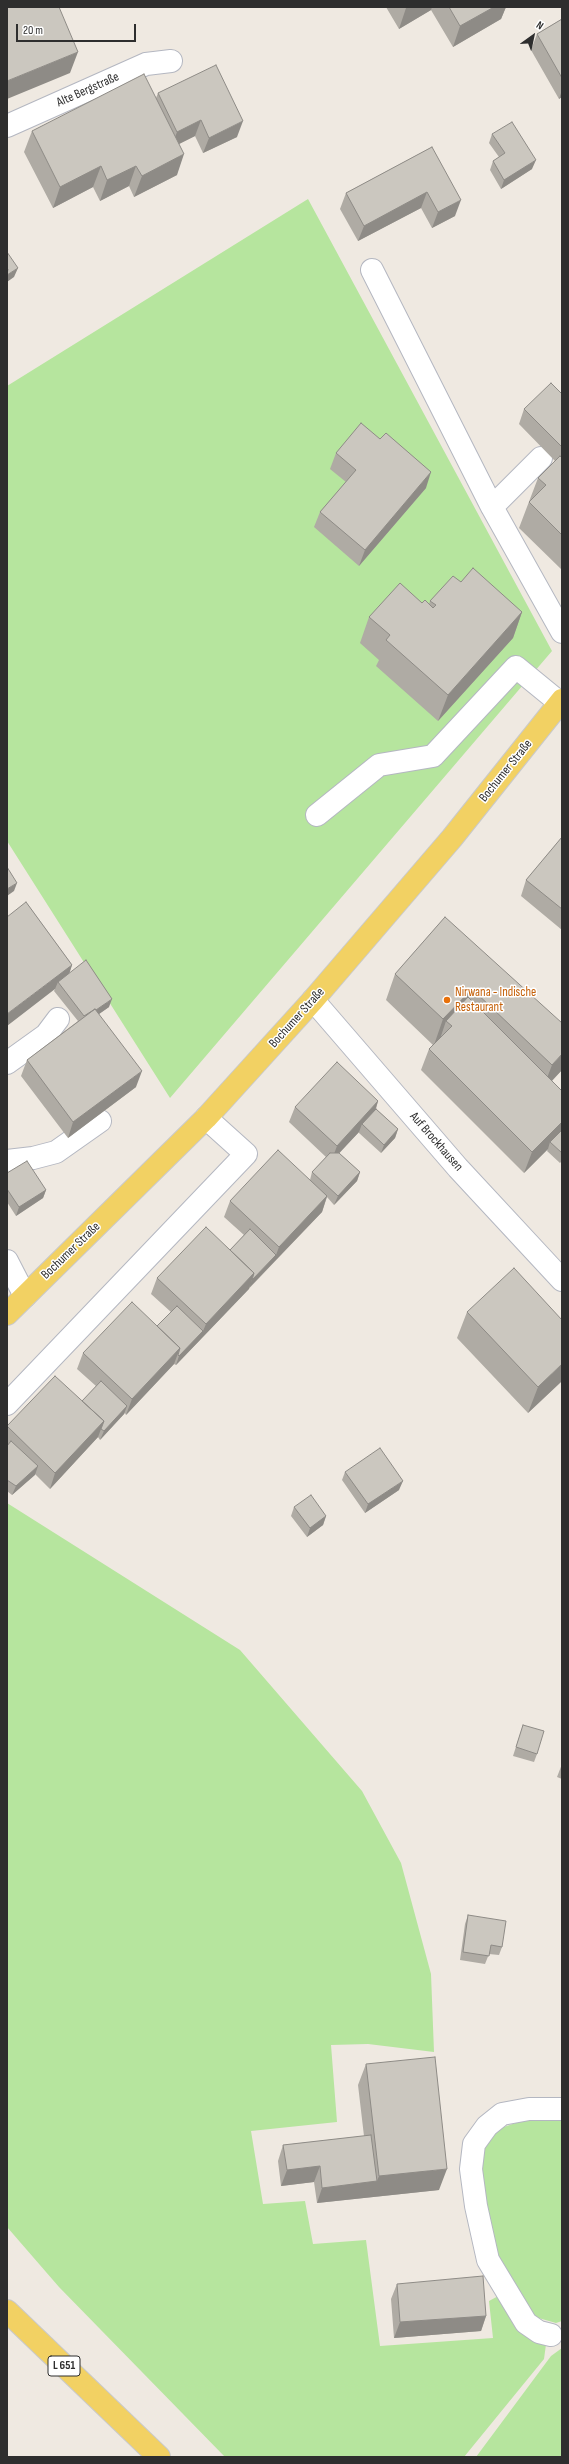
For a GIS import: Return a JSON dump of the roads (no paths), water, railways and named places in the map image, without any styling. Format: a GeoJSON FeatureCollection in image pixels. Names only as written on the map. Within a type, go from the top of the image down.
{"type":"FeatureCollection","features":[{"type":"Feature","properties":{"kind":"main road","name":"Bochumer Straße"},"geometry":{"type":"LineString","coordinates":[[7,1314],[206,1118],[313,1000],[452,838],[561,702]]}},
{"type":"Feature","properties":{"kind":"main road","name":"L 651"},"geometry":{"type":"LineString","coordinates":[[7,2311],[159,2457]]}},
{"type":"Feature","properties":{"kind":"street","name":"Alte Bergstraße"},"geometry":{"type":"LineString","coordinates":[[7,126],[146,64],[171,61]]}},
{"type":"Feature","properties":{"kind":"street"},"geometry":{"type":"LineString","coordinates":[[372,270],[492,507],[562,632]]}},
{"type":"Feature","properties":{"kind":"street"},"geometry":{"type":"LineString","coordinates":[[492,507],[541,458]]}},
{"type":"Feature","properties":{"kind":"street"},"geometry":{"type":"LineString","coordinates":[[317,815],[379,765],[433,756],[516,667],[561,702]]}},
{"type":"Feature","properties":{"kind":"street","name":"Auf Brockhausen"},"geometry":{"type":"LineString","coordinates":[[313,1000],[458,1168],[562,1280]]}},
{"type":"Feature","properties":{"kind":"street"},"geometry":{"type":"LineString","coordinates":[[7,1063],[46,1034],[58,1019]]}},
{"type":"Feature","properties":{"kind":"street"},"geometry":{"type":"LineString","coordinates":[[7,1404],[246,1154],[206,1118]]}},
{"type":"Feature","properties":{"kind":"street"},"geometry":{"type":"LineString","coordinates":[[7,1161],[33,1158],[56,1152],[100,1121]]}},
{"type":"Feature","properties":{"kind":"street"},"geometry":{"type":"LineString","coordinates":[[7,1261],[25,1296]]}},
{"type":"Feature","properties":{"kind":"street"},"geometry":{"type":"LineString","coordinates":[[551,2335],[539,2332],[526,2323],[488,2260],[476,2206],[471,2168],[474,2144],[487,2126],[502,2114],[529,2109],[562,2109]]}},
{"type":"Feature","properties":{"kind":"place","name":"Nirwana - Indische Restaurant"},"geometry":{"type":"Point","coordinates":[447,1000]}}]}
